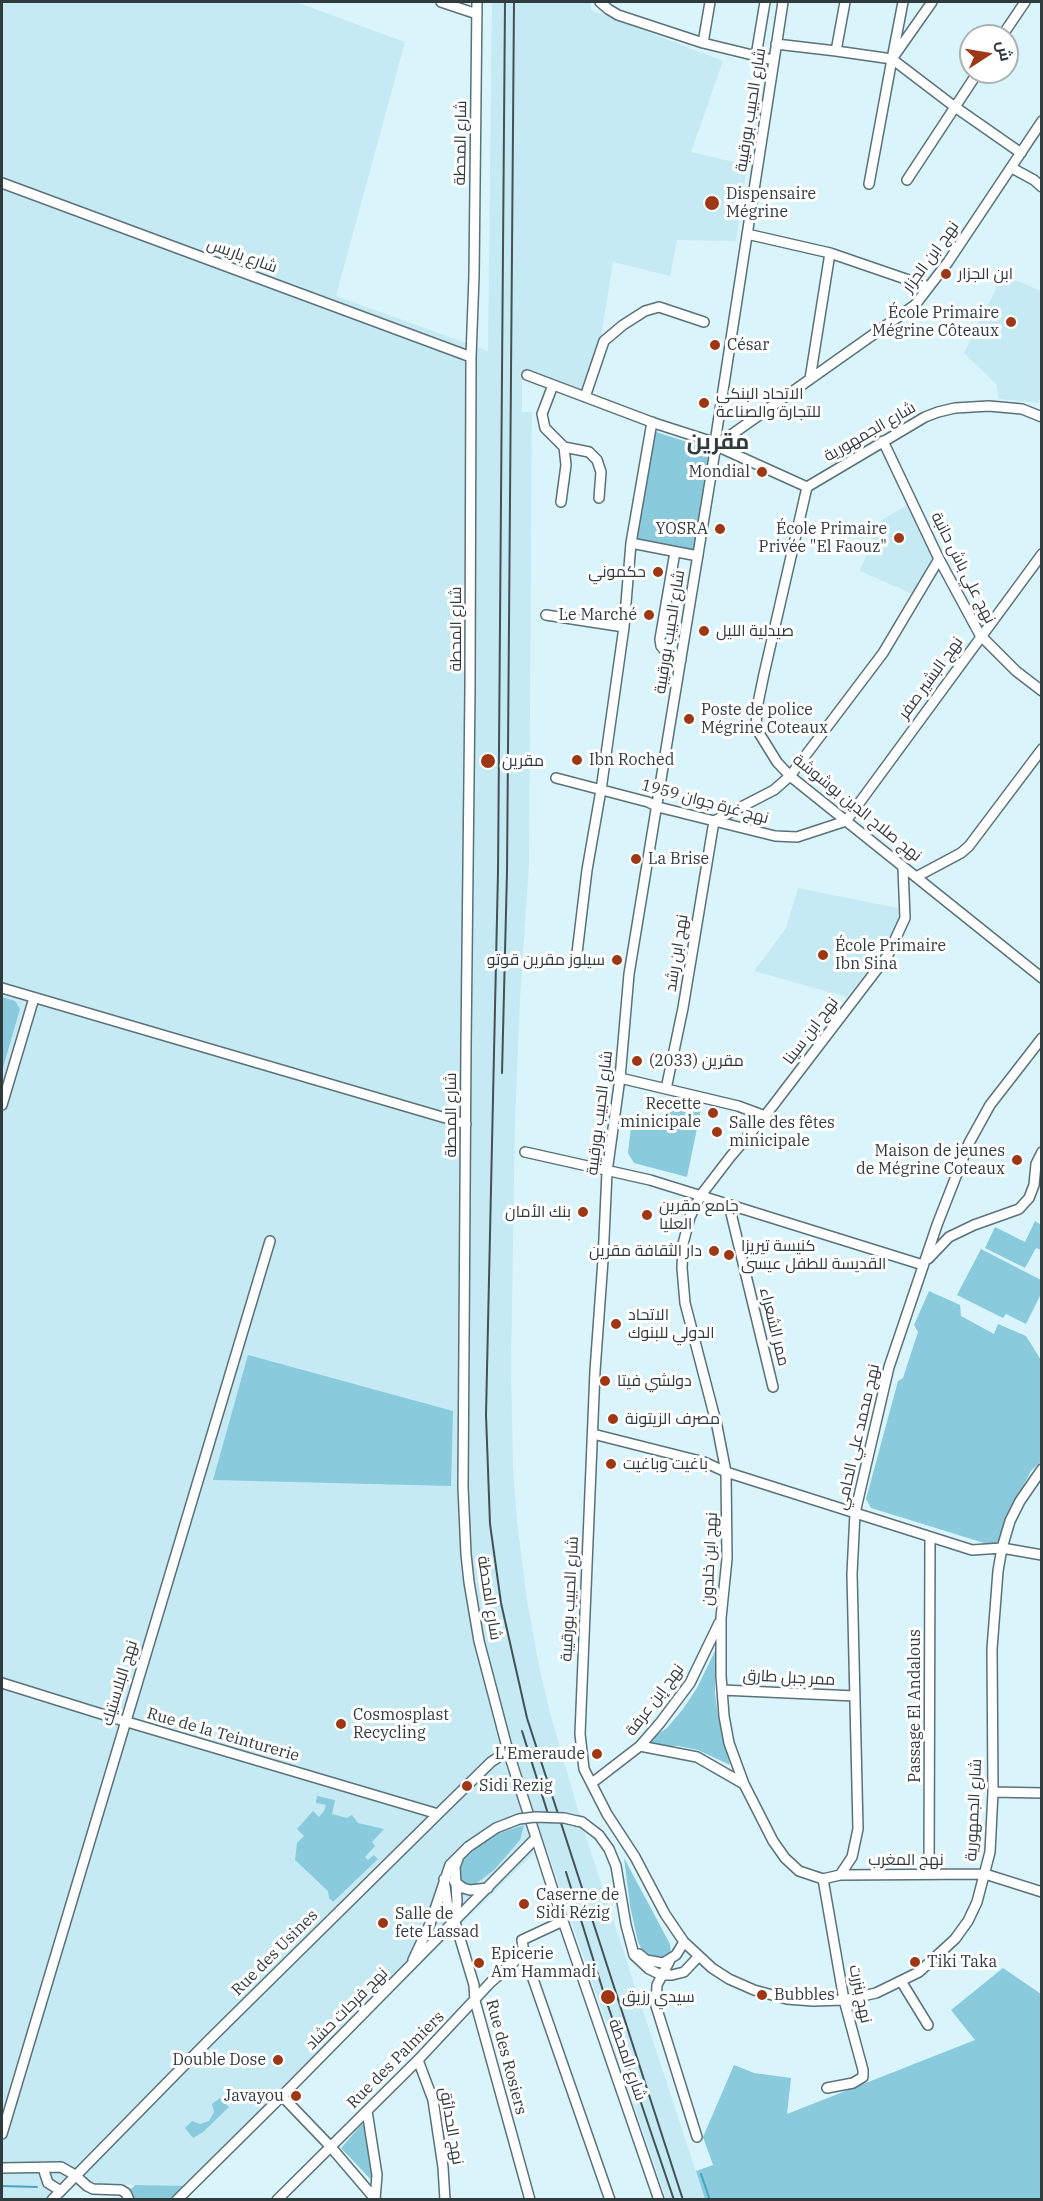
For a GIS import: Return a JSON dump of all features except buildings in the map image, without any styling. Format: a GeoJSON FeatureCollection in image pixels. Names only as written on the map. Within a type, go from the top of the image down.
{"type":"FeatureCollection","features":[{"type":"Feature","properties":{"kind":"street"},"geometry":{"type":"LineString","coordinates":[[441,2],[477,14]]}},
{"type":"Feature","properties":{"kind":"street","name":"شارع المحطة"},"geometry":{"type":"LineString","coordinates":[[477,2],[474,300],[471,357],[464,1487],[466,1554],[479,1641],[508,1751],[563,1922],[659,2199]]}},
{"type":"Feature","properties":{"kind":"street"},"geometry":{"type":"LineString","coordinates":[[600,2],[618,15],[703,43],[774,60]]}},
{"type":"Feature","properties":{"kind":"street"},"geometry":{"type":"LineString","coordinates":[[703,43],[710,2]]}},
{"type":"Feature","properties":{"kind":"street"},"geometry":{"type":"LineString","coordinates":[[756,56],[765,2]]}},
{"type":"Feature","properties":{"kind":"street","name":"شارع الحبيب بورقيبة"},"geometry":{"type":"LineString","coordinates":[[592,1783],[584,1769],[580,1725],[595,1371],[607,1172],[620,1078],[630,974],[718,444],[747,234],[783,2]]}},
{"type":"Feature","properties":{"kind":"street"},"geometry":{"type":"LineString","coordinates":[[836,51],[845,2]]}},
{"type":"Feature","properties":{"kind":"street"},"geometry":{"type":"LineString","coordinates":[[869,184],[903,2]]}},
{"type":"Feature","properties":{"kind":"street"},"geometry":{"type":"LineString","coordinates":[[892,59],[932,2]]}},
{"type":"Feature","properties":{"kind":"street"},"geometry":{"type":"LineString","coordinates":[[1010,24],[1025,2]]}},
{"type":"Feature","properties":{"kind":"street"},"geometry":{"type":"LineString","coordinates":[[776,45],[892,59],[1021,153]]}},
{"type":"Feature","properties":{"kind":"street"},"geometry":{"type":"LineString","coordinates":[[907,180],[970,84]]}},
{"type":"Feature","properties":{"kind":"street","name":"نهج ابن الجزار"},"geometry":{"type":"LineString","coordinates":[[718,444],[915,305],[948,262],[1041,121]]}},
{"type":"Feature","properties":{"kind":"street"},"geometry":{"type":"LineString","coordinates":[[1012,168],[1034,180],[1041,187]]}},
{"type":"Feature","properties":{"kind":"street","name":"شارع باريس"},"geometry":{"type":"LineString","coordinates":[[2,183],[471,357]]}},
{"type":"Feature","properties":{"kind":"street"},"geometry":{"type":"LineString","coordinates":[[747,234],[830,253],[929,287]]}},
{"type":"Feature","properties":{"kind":"street"},"geometry":{"type":"LineString","coordinates":[[810,379],[830,253]]}},
{"type":"Feature","properties":{"kind":"street"},"geometry":{"type":"LineString","coordinates":[[585,397],[604,341],[645,311],[659,308],[704,322]]}},
{"type":"Feature","properties":{"kind":"street"},"geometry":{"type":"LineString","coordinates":[[527,375],[718,444],[807,487]]}},
{"type":"Feature","properties":{"kind":"street"},"geometry":{"type":"LineString","coordinates":[[554,385],[542,414],[545,428],[564,447],[589,452],[597,460],[601,472],[599,498]]}},
{"type":"Feature","properties":{"kind":"street","name":"شارع الجمهورية"},"geometry":{"type":"LineString","coordinates":[[807,487],[925,417],[954,408],[989,406],[1023,409],[1041,417]]}},
{"type":"Feature","properties":{"kind":"street"},"geometry":{"type":"LineString","coordinates":[[576,953],[624,627],[631,543],[652,422]]}},
{"type":"Feature","properties":{"kind":"street","name":"نهج علي باش حانبة"},"geometry":{"type":"LineString","coordinates":[[883,441],[939,559],[980,635],[1016,671],[1041,691]]}},
{"type":"Feature","properties":{"kind":"street"},"geometry":{"type":"LineString","coordinates":[[561,502],[566,465],[564,447]]}},
{"type":"Feature","properties":{"kind":"street","name":"نهج صلاح الدين بوشوشة"},"geometry":{"type":"LineString","coordinates":[[807,487],[757,708],[756,728],[777,762],[790,776],[1041,978]]}},
{"type":"Feature","properties":{"kind":"street"},"geometry":{"type":"LineString","coordinates":[[631,543],[698,556]]}},
{"type":"Feature","properties":{"kind":"street"},"geometry":{"type":"LineString","coordinates":[[675,552],[660,639],[666,652],[681,660]]}},
{"type":"Feature","properties":{"kind":"street","name":"نهج البشير صفر"},"geometry":{"type":"LineString","coordinates":[[846,822],[1041,554]]}},
{"type":"Feature","properties":{"kind":"street"},"geometry":{"type":"LineString","coordinates":[[714,821],[760,798],[790,776],[883,653],[939,559]]}},
{"type":"Feature","properties":{"kind":"street"},"geometry":{"type":"LineString","coordinates":[[546,615],[624,627]]}},
{"type":"Feature","properties":{"kind":"street"},"geometry":{"type":"LineString","coordinates":[[916,877],[961,854],[969,846],[1041,749]]}},
{"type":"Feature","properties":{"kind":"street","name":"نهج غرة جوان 1959"},"geometry":{"type":"LineString","coordinates":[[556,778],[758,833],[797,837],[846,822]]}},
{"type":"Feature","properties":{"kind":"street","name":"نهج ابن رشد"},"geometry":{"type":"LineString","coordinates":[[666,1089],[683,1008],[714,821]]}},
{"type":"Feature","properties":{"kind":"street","name":"نهج ابن سينا"},"geometry":{"type":"LineString","coordinates":[[701,1195],[765,1116],[888,955],[905,918],[903,868]]}},
{"type":"Feature","properties":{"kind":"street"},"geometry":{"type":"LineString","coordinates":[[2,988],[466,1124]]}},
{"type":"Feature","properties":{"kind":"street"},"geometry":{"type":"LineString","coordinates":[[2,1105],[34,998]]}},
{"type":"Feature","properties":{"kind":"street","name":"نهج محمد علي الحامي"},"geometry":{"type":"LineString","coordinates":[[840,1875],[852,1857],[858,1830],[852,1574],[855,1513],[889,1367],[969,1143],[990,1105],[1041,1038]]}},
{"type":"Feature","properties":{"kind":"street"},"geometry":{"type":"LineString","coordinates":[[620,1078],[738,1106],[765,1116]]}},
{"type":"Feature","properties":{"kind":"street"},"geometry":{"type":"LineString","coordinates":[[525,1152],[650,1180],[924,1264],[949,1238],[974,1225],[1019,1209],[1029,1198],[1034,1185],[1036,1164],[1041,1152]]}},
{"type":"Feature","properties":{"kind":"street","name":"نهج ابن خلدون"},"geometry":{"type":"LineString","coordinates":[[701,1195],[690,1217],[683,1244],[682,1268],[685,1303],[717,1426],[726,1472],[727,1559],[721,1618],[722,1690],[729,1743],[744,1784],[785,1858],[800,1871],[823,1879]]}},
{"type":"Feature","properties":{"kind":"street","name":"ممر الشعراء"},"geometry":{"type":"LineString","coordinates":[[729,1205],[773,1387]]}},
{"type":"Feature","properties":{"kind":"street","name":"نهج البلاستيك"},"geometry":{"type":"LineString","coordinates":[[2,2134],[124,1721],[270,1241]]}},
{"type":"Feature","properties":{"kind":"street"},"geometry":{"type":"LineString","coordinates":[[593,1434],[704,1462],[726,1472],[972,1550],[1002,1548],[1041,1555]]}},
{"type":"Feature","properties":{"kind":"street","name":"شارع الجمهورية"},"geometry":{"type":"LineString","coordinates":[[592,1783],[607,1814],[636,1857],[665,1914],[684,1942],[729,1979],[754,1990],[787,1999],[844,2000],[876,1993],[919,1972],[955,1939],[968,1921],[977,1902],[985,1874],[990,1852],[993,1792],[992,1649],[998,1571],[1010,1521],[1041,1469]]}},
{"type":"Feature","properties":{"kind":"street","name":"Passage El Andalous"},"geometry":{"type":"LineString","coordinates":[[929,1874],[930,1537]]}},
{"type":"Feature","properties":{"kind":"street","name":"نهج إبن عرفة"},"geometry":{"type":"LineString","coordinates":[[592,1783],[640,1746],[660,1723],[690,1683],[721,1618]]}},
{"type":"Feature","properties":{"kind":"street","name":"Rue de la Teinturerie"},"geometry":{"type":"LineString","coordinates":[[2,1683],[438,1814]]}},
{"type":"Feature","properties":{"kind":"street","name":"ممر جبل طارق"},"geometry":{"type":"LineString","coordinates":[[722,1690],[855,1696]]}},
{"type":"Feature","properties":{"kind":"street"},"geometry":{"type":"LineString","coordinates":[[640,1746],[697,1757],[744,1784]]}},
{"type":"Feature","properties":{"kind":"street","name":"Rue des Usines"},"geometry":{"type":"LineString","coordinates":[[52,2199],[438,1814],[491,1762],[508,1751]]}},
{"type":"Feature","properties":{"kind":"street"},"geometry":{"type":"LineString","coordinates":[[993,1792],[1041,1793]]}},
{"type":"Feature","properties":{"kind":"street"},"geometry":{"type":"LineString","coordinates":[[410,1967],[460,1856],[479,1838],[496,1828],[519,1819],[535,1817],[564,1818],[582,1822],[599,1835],[609,1849],[616,1866],[626,1925],[634,1955],[649,1969],[661,1975],[684,1972],[699,1956]]}},
{"type":"Feature","properties":{"kind":"street","name":"نهج فرحات حشاد"},"geometry":{"type":"LineString","coordinates":[[177,2199],[282,2096],[536,1838]]}},
{"type":"Feature","properties":{"kind":"street","name":"نهج المغرب"},"geometry":{"type":"LineString","coordinates":[[840,1875],[985,1874],[1041,1892]]}},
{"type":"Feature","properties":{"kind":"street"},"geometry":{"type":"LineString","coordinates":[[823,1879],[840,1875]]}},
{"type":"Feature","properties":{"kind":"street","name":"نهج بنزرت"},"geometry":{"type":"LineString","coordinates":[[823,1879],[844,2000],[863,2078],[853,2083],[827,2088]]}},
{"type":"Feature","properties":{"kind":"street"},"geometry":{"type":"LineString","coordinates":[[449,1880],[470,1890],[488,1888]]}},
{"type":"Feature","properties":{"kind":"street","name":"Rue des Rosiers"},"geometry":{"type":"LineString","coordinates":[[449,1880],[448,1908],[455,1922],[474,1985],[475,2001],[530,2199]]}},
{"type":"Feature","properties":{"kind":"street"},"geometry":{"type":"LineString","coordinates":[[563,1922],[520,1943],[610,2199]]}},
{"type":"Feature","properties":{"kind":"street"},"geometry":{"type":"LineString","coordinates":[[629,1938],[638,1953],[646,1960],[655,1963],[670,1960]]}},
{"type":"Feature","properties":{"kind":"street"},"geometry":{"type":"LineString","coordinates":[[684,1942],[661,1975],[657,1985],[656,2006],[697,2137]]}},
{"type":"Feature","properties":{"kind":"street","name":"Rue des Palmiers"},"geometry":{"type":"LineString","coordinates":[[279,2199],[418,2060],[491,1982],[524,1953]]}},
{"type":"Feature","properties":{"kind":"street"},"geometry":{"type":"LineString","coordinates":[[901,1981],[928,2025]]}},
{"type":"Feature","properties":{"kind":"street","name":"نهج الحدائق"},"geometry":{"type":"LineString","coordinates":[[418,2060],[433,2100],[446,2199]]}},
{"type":"Feature","properties":{"kind":"street"},"geometry":{"type":"LineString","coordinates":[[282,2096],[376,2199]]}},
{"type":"Feature","properties":{"kind":"street"},"geometry":{"type":"LineString","coordinates":[[367,2111],[377,2175],[376,2199]]}},
{"type":"Feature","properties":{"kind":"street"},"geometry":{"type":"LineString","coordinates":[[2,2168],[61,2167],[93,2189],[121,2190],[129,2199]]}},
{"type":"Feature","properties":{"kind":"street"},"geometry":{"type":"LineString","coordinates":[[43,2168],[48,2183],[60,2191]]}},
{"type":"Feature","properties":{"kind":"shaded area"},"geometry":{"type":"Polygon","coordinates":[[[2,2],[296,2],[405,42],[336,296],[488,351],[492,2],[591,2],[591,10],[723,61],[691,152],[747,165],[736,241],[677,240],[670,276],[613,262],[592,393],[522,371],[522,412],[532,412],[529,865],[515,1123],[511,1366],[513,1467],[517,1521],[527,1600],[539,1666],[550,1713],[586,1837],[705,2199],[666,2199],[547,1850],[534,1853],[195,2186],[76,2184],[60,2199],[2,2200],[2,2]]]}},
{"type":"Feature","properties":{"kind":"shaded area","name":"École Primaire Mégrine Côteaux"},"geometry":{"type":"Polygon","coordinates":[[[1003,275],[1041,291],[1042,396],[1038,403],[999,399],[996,384],[964,353],[1003,275]]]}},
{"type":"Feature","properties":{"kind":"shaded area"},"geometry":{"type":"Polygon","coordinates":[[[653,431],[703,447],[709,460],[694,550],[636,546],[653,431]]]}},
{"type":"Feature","properties":{"kind":"shaded area","name":"École Primaire Privée \"El Faouz\""},"geometry":{"type":"Polygon","coordinates":[[[909,504],[934,556],[934,562],[917,596],[860,571],[880,521],[909,504]]]}},
{"type":"Feature","properties":{"kind":"shaded area","name":"École Primaire Ibn Sina"},"geometry":{"type":"Polygon","coordinates":[[[798,888],[903,909],[892,940],[847,997],[754,971],[786,928],[798,888]]]}},
{"type":"Feature","properties":{"kind":"shaded area"},"geometry":{"type":"Polygon","coordinates":[[[2,997],[15,1001],[20,1009],[2,1071],[2,997]]]}},
{"type":"Feature","properties":{"kind":"shaded area"},"geometry":{"type":"Polygon","coordinates":[[[671,1098],[701,1109],[687,1177],[634,1163],[628,1153],[632,1119],[663,1129],[671,1098]]]}},
{"type":"Feature","properties":{"kind":"shaded area"},"geometry":{"type":"Polygon","coordinates":[[[1035,1221],[1041,1225],[1041,1250],[1036,1248],[1025,1268],[985,1248],[995,1227],[1025,1242],[1035,1221]]]}},
{"type":"Feature","properties":{"kind":"shaded area"},"geometry":{"type":"Polygon","coordinates":[[[981,1249],[1041,1280],[1041,1294],[1026,1324],[1006,1314],[1003,1318],[957,1295],[981,1249]]]}},
{"type":"Feature","properties":{"kind":"shaded area"},"geometry":{"type":"Polygon","coordinates":[[[929,1291],[960,1305],[961,1316],[994,1334],[998,1324],[1026,1336],[1041,1360],[1041,1461],[1031,1471],[1005,1520],[997,1547],[871,1508],[866,1499],[898,1381],[903,1378],[918,1332],[914,1325],[929,1291]]]}},
{"type":"Feature","properties":{"kind":"shaded area"},"geometry":{"type":"Polygon","coordinates":[[[248,1355],[453,1411],[451,1486],[213,1480],[248,1355]]]}},
{"type":"Feature","properties":{"kind":"shaded area"},"geometry":{"type":"Polygon","coordinates":[[[715,1651],[715,1693],[718,1716],[730,1765],[698,1750],[678,1746],[640,1746],[667,1728],[683,1709],[697,1688],[715,1651]]]}},
{"type":"Feature","properties":{"kind":"shaded area"},"geometry":{"type":"Polygon","coordinates":[[[317,1796],[335,1800],[332,1814],[347,1818],[352,1815],[358,1823],[384,1829],[372,1842],[375,1846],[365,1857],[368,1860],[374,1855],[378,1859],[333,1902],[329,1898],[328,1891],[295,1860],[297,1843],[304,1836],[297,1829],[313,1811],[319,1817],[324,1811],[326,1805],[316,1803],[317,1796]]]}},
{"type":"Feature","properties":{"kind":"shaded area"},"geometry":{"type":"Polygon","coordinates":[[[524,1825],[520,1840],[494,1870],[473,1886],[466,1885],[459,1877],[458,1871],[464,1859],[497,1834],[524,1825]]]}},
{"type":"Feature","properties":{"kind":"shaded area"},"geometry":{"type":"Polygon","coordinates":[[[624,1858],[670,1944],[671,1953],[667,1957],[654,1960],[643,1952],[638,1942],[630,1906],[624,1858]]]}},
{"type":"Feature","properties":{"kind":"shaded area"},"geometry":{"type":"Polygon","coordinates":[[[1003,1968],[1041,1994],[1041,2199],[705,2199],[696,2171],[713,2165],[703,2137],[734,2065],[754,2073],[791,2078],[787,2114],[975,2040],[951,2010],[1003,1968]]]}},
{"type":"Feature","properties":{"kind":"shaded area"},"geometry":{"type":"Polygon","coordinates":[[[220,2098],[229,2107],[203,2132],[193,2138],[185,2128],[192,2121],[200,2124],[209,2121],[214,2112],[212,2104],[220,2098]]]}},
{"type":"Feature","properties":{"kind":"shaded area"},"geometry":{"type":"Polygon","coordinates":[[[362,2124],[367,2127],[375,2184],[341,2148],[362,2124]]]}},
{"type":"Feature","properties":{"kind":"shaded area"},"geometry":{"type":"Polygon","coordinates":[[[135,2185],[195,2186],[181,2199],[120,2200],[135,2185]]]}},
{"type":"Feature","properties":{"kind":"waterway"},"geometry":{"type":"LineString","coordinates":[[701,2174],[710,2200]]}},
{"type":"Feature","properties":{"kind":"waterway"},"geometry":{"type":"LineString","coordinates":[[2,2186],[37,2187]]}},
{"type":"Feature","properties":{"kind":"railway"},"geometry":{"type":"LineString","coordinates":[[505,2],[498,872],[486,1415],[490,1524],[501,1603],[527,1718],[683,2200]]}},
{"type":"Feature","properties":{"kind":"railway"},"geometry":{"type":"LineString","coordinates":[[502,1073],[507,872],[514,2]]}},
{"type":"Feature","properties":{"kind":"railway"},"geometry":{"type":"LineString","coordinates":[[522,1731],[548,1814]]}},
{"type":"Feature","properties":{"kind":"railway"},"geometry":{"type":"LineString","coordinates":[[566,1872],[605,1997],[674,2200]]}},
{"type":"Feature","properties":{"kind":"place","name":"Dispensaire Mégrine"},"geometry":{"type":"Point","coordinates":[712,203]}},
{"type":"Feature","properties":{"kind":"place","name":"ابن الجزار"},"geometry":{"type":"Point","coordinates":[946,274]}},
{"type":"Feature","properties":{"kind":"place","name":"École Primaire Mégrine Côteaux"},"geometry":{"type":"Point","coordinates":[1011,322]}},
{"type":"Feature","properties":{"kind":"place","name":"César"},"geometry":{"type":"Point","coordinates":[715,345]}},
{"type":"Feature","properties":{"kind":"place","name":"الاتحاد البنكي للتجارة والصناعة"},"geometry":{"type":"Point","coordinates":[704,403]}},
{"type":"Feature","properties":{"kind":"place","name":"Mondial"},"geometry":{"type":"Point","coordinates":[762,472]}},
{"type":"Feature","properties":{"kind":"place","name":"YOSRA"},"geometry":{"type":"Point","coordinates":[720,529]}},
{"type":"Feature","properties":{"kind":"place","name":"École Primaire Privée \"El Faouz\""},"geometry":{"type":"Point","coordinates":[899,538]}},
{"type":"Feature","properties":{"kind":"place","name":"حكموني"},"geometry":{"type":"Point","coordinates":[658,572]}},
{"type":"Feature","properties":{"kind":"place","name":"Le Marché"},"geometry":{"type":"Point","coordinates":[649,615]}},
{"type":"Feature","properties":{"kind":"place","name":"صيدلية الليل"},"geometry":{"type":"Point","coordinates":[704,631]}},
{"type":"Feature","properties":{"kind":"place","name":"Poste de police Mégrine Coteaux"},"geometry":{"type":"Point","coordinates":[689,719]}},
{"type":"Feature","properties":{"kind":"place","name":"Ibn Roched"},"geometry":{"type":"Point","coordinates":[577,760]}},
{"type":"Feature","properties":{"kind":"place","name":"مقرين"},"geometry":{"type":"Point","coordinates":[488,761]}},
{"type":"Feature","properties":{"kind":"place","name":"La Brise"},"geometry":{"type":"Point","coordinates":[636,859]}},
{"type":"Feature","properties":{"kind":"place","name":"École Primaire Ibn Sina"},"geometry":{"type":"Point","coordinates":[823,955]}},
{"type":"Feature","properties":{"kind":"place","name":"سيلوز مقرين قوتو"},"geometry":{"type":"Point","coordinates":[617,960]}},
{"type":"Feature","properties":{"kind":"place","name":"مقرين (2033)"},"geometry":{"type":"Point","coordinates":[637,1061]}},
{"type":"Feature","properties":{"kind":"place","name":"Recette minicipale"},"geometry":{"type":"Point","coordinates":[713,1113]}},
{"type":"Feature","properties":{"kind":"place","name":"Salle des fêtes minicipale"},"geometry":{"type":"Point","coordinates":[717,1132]}},
{"type":"Feature","properties":{"kind":"place","name":"Maison de jeunes de Mégrine Coteaux"},"geometry":{"type":"Point","coordinates":[1017,1160]}},
{"type":"Feature","properties":{"kind":"place","name":"بنك الأمان"},"geometry":{"type":"Point","coordinates":[583,1212]}},
{"type":"Feature","properties":{"kind":"place","name":"جامع مقرين العليا"},"geometry":{"type":"Point","coordinates":[647,1215]}},
{"type":"Feature","properties":{"kind":"place","name":"دار الثقافة مقرين"},"geometry":{"type":"Point","coordinates":[714,1251]}},
{"type":"Feature","properties":{"kind":"place","name":"كنيسة تيريزا القديسة للطفل عيسى"},"geometry":{"type":"Point","coordinates":[729,1255]}},
{"type":"Feature","properties":{"kind":"place","name":"الاتحاد الدولي للبنوك"},"geometry":{"type":"Point","coordinates":[616,1324]}},
{"type":"Feature","properties":{"kind":"place","name":"دولشي فيتا"},"geometry":{"type":"Point","coordinates":[605,1381]}},
{"type":"Feature","properties":{"kind":"place","name":"مصرف الزيتونة"},"geometry":{"type":"Point","coordinates":[613,1419]}},
{"type":"Feature","properties":{"kind":"place","name":"باغيت وباغيت"},"geometry":{"type":"Point","coordinates":[611,1464]}},
{"type":"Feature","properties":{"kind":"place","name":"Cosmosplast Recycling"},"geometry":{"type":"Point","coordinates":[341,1724]}},
{"type":"Feature","properties":{"kind":"place","name":"L'Emeraude"},"geometry":{"type":"Point","coordinates":[597,1754]}},
{"type":"Feature","properties":{"kind":"place","name":"Sidi Rezig"},"geometry":{"type":"Point","coordinates":[467,1786]}},
{"type":"Feature","properties":{"kind":"place","name":"Caserne de Sidi Rézig"},"geometry":{"type":"Point","coordinates":[524,1904]}},
{"type":"Feature","properties":{"kind":"place","name":"Salle de fete Lassad"},"geometry":{"type":"Point","coordinates":[383,1923]}},
{"type":"Feature","properties":{"kind":"place","name":"Tiki Taka"},"geometry":{"type":"Point","coordinates":[915,1962]}},
{"type":"Feature","properties":{"kind":"place","name":"Epicerie Am Hammadi"},"geometry":{"type":"Point","coordinates":[479,1963]}},
{"type":"Feature","properties":{"kind":"place","name":"Bubbles"},"geometry":{"type":"Point","coordinates":[762,1995]}},
{"type":"Feature","properties":{"kind":"place","name":"سيدي رزيق"},"geometry":{"type":"Point","coordinates":[608,1997]}},
{"type":"Feature","properties":{"kind":"place","name":"Double Dose"},"geometry":{"type":"Point","coordinates":[278,2060]}},
{"type":"Feature","properties":{"kind":"place","name":"Javayou"},"geometry":{"type":"Point","coordinates":[296,2096]}},
{"type":"Feature","properties":{"kind":"district","name":"مقرين"},"geometry":{"type":"Point","coordinates":[718,443]}}]}
